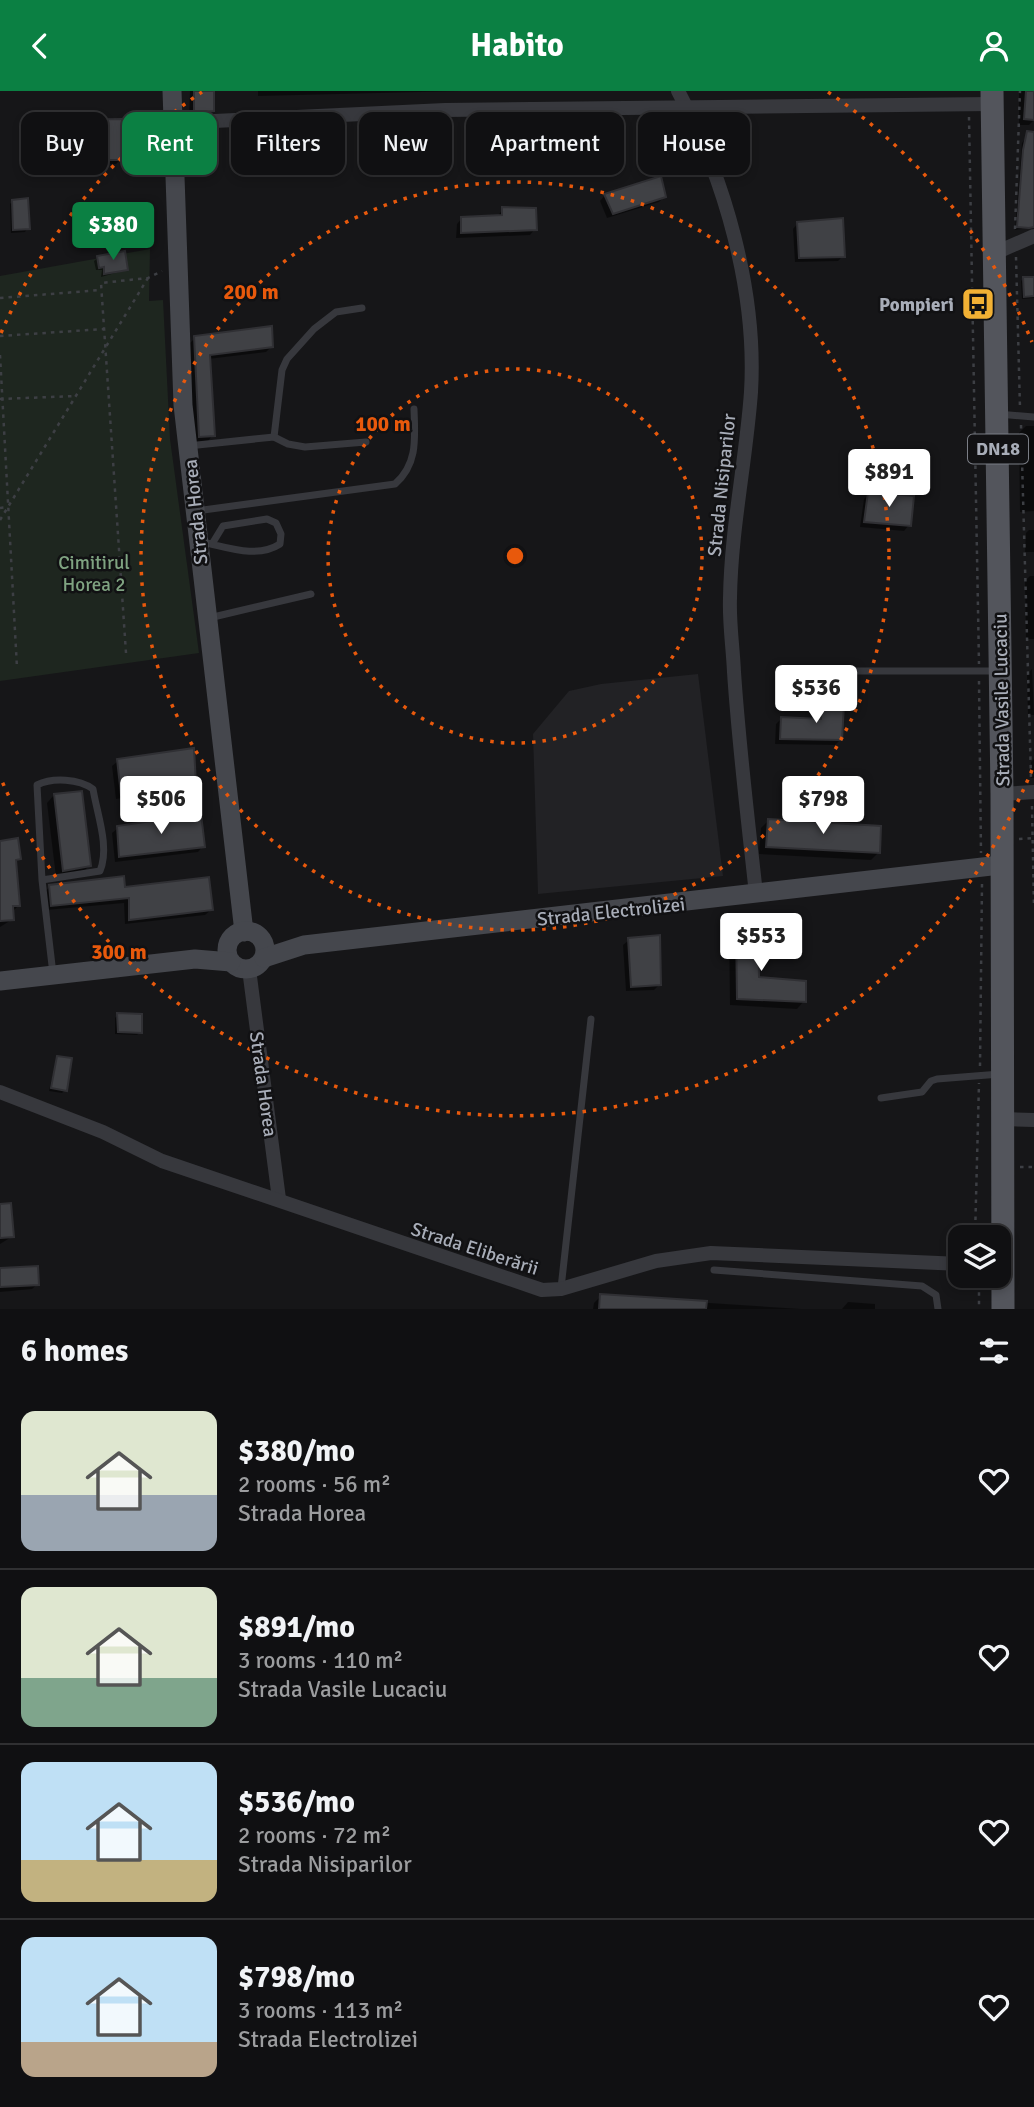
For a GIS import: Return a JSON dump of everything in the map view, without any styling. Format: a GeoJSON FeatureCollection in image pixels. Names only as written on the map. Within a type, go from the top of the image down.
{"type":"FeatureCollection","features":[{"type":"Feature","properties":{"kind":"main road","name":"Strada Vasile Lucaciu"},"geometry":{"type":"LineString","coordinates":[[992,97],[1005,250],[1009,415],[990,671],[1002,794],[991,860],[1003,1074],[1002,1225]]}},
{"type":"Feature","properties":{"kind":"main road","name":"Strada Vasile Lucaciu"},"geometry":{"type":"LineString","coordinates":[[1003,1288],[1003,1309]]}},
{"type":"Feature","properties":{"kind":"street","name":"Strada Horea"},"geometry":{"type":"LineString","coordinates":[[172,91],[173,112]]}},
{"type":"Feature","properties":{"kind":"street","name":"Strada Nisiparilor"},"geometry":{"type":"LineString","coordinates":[[678,91],[726,211],[743,282],[748,318],[751,392],[736,500],[730,602],[739,743],[756,894]]}},
{"type":"Feature","properties":{"kind":"street"},"geometry":{"type":"LineString","coordinates":[[217,121],[445,110],[968,104],[992,97]]}},
{"type":"Feature","properties":{"kind":"street","name":"Strada Horea"},"geometry":{"type":"LineString","coordinates":[[175,175],[188,446],[195,511],[205,543],[206,619],[279,1199]]}},
{"type":"Feature","properties":{"kind":"street"},"geometry":{"type":"LineString","coordinates":[[1005,250],[1034,236]]}},
{"type":"Feature","properties":{"kind":"street"},"geometry":{"type":"LineString","coordinates":[[1002,794],[1033,792]]}},
{"type":"Feature","properties":{"kind":"street","name":"Strada Electrolizei"},"geometry":{"type":"LineString","coordinates":[[0,981],[756,894],[991,860]]}},
{"type":"Feature","properties":{"kind":"street","name":"Strada Eliberării"},"geometry":{"type":"LineString","coordinates":[[0,1092],[103,1132],[162,1161],[542,1290],[561,1289],[656,1261],[711,1252],[948,1262]]}},
{"type":"Feature","properties":{"kind":"street"},"geometry":{"type":"LineString","coordinates":[[1003,1119],[1034,1120]]}},
{"type":"Feature","properties":{"kind":"lane"},"geometry":{"type":"LineString","coordinates":[[274,436],[282,370],[287,359],[314,329],[336,312],[362,308]]}},
{"type":"Feature","properties":{"kind":"lane"},"geometry":{"type":"LineString","coordinates":[[195,511],[395,484],[405,475],[412,462],[414,409]]}},
{"type":"Feature","properties":{"kind":"lane"},"geometry":{"type":"LineString","coordinates":[[1009,415],[1034,417]]}},
{"type":"Feature","properties":{"kind":"lane"},"geometry":{"type":"LineString","coordinates":[[188,446],[274,436],[288,445],[305,447],[366,442]]}},
{"type":"Feature","properties":{"kind":"lane"},"geometry":{"type":"LineString","coordinates":[[267,519],[276,523],[281,534],[280,544],[262,551],[251,552],[205,543],[223,526],[267,519]]}},
{"type":"Feature","properties":{"kind":"lane"},"geometry":{"type":"LineString","coordinates":[[206,619],[310,594]]}},
{"type":"Feature","properties":{"kind":"lane"},"geometry":{"type":"LineString","coordinates":[[812,696],[813,671],[990,671]]}},
{"type":"Feature","properties":{"kind":"lane"},"geometry":{"type":"LineString","coordinates":[[42,880],[100,871],[102,867],[104,852],[93,789],[83,782],[52,781],[37,785],[42,880],[54,975]]}},
{"type":"Feature","properties":{"kind":"lane"},"geometry":{"type":"LineString","coordinates":[[561,1289],[591,1019]]}},
{"type":"Feature","properties":{"kind":"lane"},"geometry":{"type":"LineString","coordinates":[[881,1098],[922,1091],[931,1081],[937,1079],[1003,1074]]}},
{"type":"Feature","properties":{"kind":"lane"},"geometry":{"type":"LineString","coordinates":[[714,1271],[922,1286],[936,1295],[938,1309]]}},
{"type":"Feature","properties":{"kind":"path"},"geometry":{"type":"LineString","coordinates":[[1020,91],[1005,250],[1009,415],[1033,792],[1034,908]]}},
{"type":"Feature","properties":{"kind":"path"},"geometry":{"type":"LineString","coordinates":[[968,104],[990,671],[991,860]]}},
{"type":"Feature","properties":{"kind":"path"},"geometry":{"type":"LineString","coordinates":[[126,653],[101,283],[158,275],[177,257]]}},
{"type":"Feature","properties":{"kind":"path"},"geometry":{"type":"LineString","coordinates":[[0,520],[148,278]]}},
{"type":"Feature","properties":{"kind":"path"},"geometry":{"type":"LineString","coordinates":[[0,298],[102,291]]}},
{"type":"Feature","properties":{"kind":"path"},"geometry":{"type":"LineString","coordinates":[[0,337],[104,329]]}},
{"type":"Feature","properties":{"kind":"path"},"geometry":{"type":"LineString","coordinates":[[0,355],[17,668]]}},
{"type":"Feature","properties":{"kind":"path"},"geometry":{"type":"LineString","coordinates":[[1,399],[76,396]]}},
{"type":"Feature","properties":{"kind":"path"},"geometry":{"type":"LineString","coordinates":[[0,462],[5,462]]}},
{"type":"Feature","properties":{"kind":"path"},"geometry":{"type":"LineString","coordinates":[[0,508],[8,507]]}},
{"type":"Feature","properties":{"kind":"path"},"geometry":{"type":"LineString","coordinates":[[1016,839],[1033,838]]}},
{"type":"Feature","properties":{"kind":"path"},"geometry":{"type":"LineString","coordinates":[[975,1225],[982,885]]}},
{"type":"Feature","properties":{"kind":"path"},"geometry":{"type":"LineString","coordinates":[[1016,1167],[1034,1167]]}},
{"type":"Feature","properties":{"kind":"path"},"geometry":{"type":"LineString","coordinates":[[979,1288],[979,1309]]}},
{"type":"Feature","properties":{"kind":"shaded area"},"geometry":{"type":"Polygon","coordinates":[[[698,674],[723,876],[538,894],[533,734],[569,691],[601,684],[698,674]]]}},
{"type":"Feature","properties":{"kind":"green space","name":"Cimitirul Horea 2"},"geometry":{"type":"Polygon","coordinates":[[[150,249],[149,301],[163,300],[170,439],[199,653],[0,681],[0,276],[150,249]]]}},
{"type":"Feature","properties":{"kind":"building"},"geometry":{"type":"Polygon","coordinates":[[[194,91],[214,91],[214,111],[194,112],[194,91]]]}},
{"type":"Feature","properties":{"kind":"building"},"geometry":{"type":"Polygon","coordinates":[[[1026,91],[1034,91],[1034,120],[1024,119],[1026,91]]]}},
{"type":"Feature","properties":{"kind":"building"},"geometry":{"type":"Polygon","coordinates":[[[108,119],[122,119],[122,160],[108,160],[108,119]]]}},
{"type":"Feature","properties":{"kind":"building"},"geometry":{"type":"Polygon","coordinates":[[[1027,131],[1034,132],[1034,227],[1029,228],[1017,227],[1027,131]]]}},
{"type":"Feature","properties":{"kind":"building"},"geometry":{"type":"Polygon","coordinates":[[[661,176],[666,197],[613,214],[604,194],[661,176]]]}},
{"type":"Feature","properties":{"kind":"building"},"geometry":{"type":"Polygon","coordinates":[[[28,198],[30,229],[13,230],[12,200],[28,198]]]}},
{"type":"Feature","properties":{"kind":"building"},"geometry":{"type":"Polygon","coordinates":[[[502,207],[536,208],[537,230],[461,233],[461,217],[502,215],[502,207]]]}},
{"type":"Feature","properties":{"kind":"building"},"geometry":{"type":"Polygon","coordinates":[[[843,218],[845,257],[799,258],[797,222],[843,218]]]}},
{"type":"Feature","properties":{"kind":"building"},"geometry":{"type":"Polygon","coordinates":[[[125,251],[128,270],[104,274],[104,267],[99,268],[97,256],[125,251]]]}},
{"type":"Feature","properties":{"kind":"building"},"geometry":{"type":"Polygon","coordinates":[[[1023,277],[1034,277],[1034,296],[1024,297],[1023,277]]]}},
{"type":"Feature","properties":{"kind":"building"},"geometry":{"type":"Polygon","coordinates":[[[272,326],[273,347],[210,355],[215,436],[199,437],[194,336],[272,326]]]}},
{"type":"Feature","properties":{"kind":"building"},"geometry":{"type":"Polygon","coordinates":[[[868,492],[914,496],[911,526],[864,522],[868,492]]]}},
{"type":"Feature","properties":{"kind":"building"},"geometry":{"type":"Polygon","coordinates":[[[822,703],[844,704],[842,740],[780,739],[781,717],[821,719],[822,703]]]}},
{"type":"Feature","properties":{"kind":"building"},"geometry":{"type":"Polygon","coordinates":[[[194,748],[196,784],[121,795],[117,759],[194,748]]]}},
{"type":"Feature","properties":{"kind":"building"},"geometry":{"type":"Polygon","coordinates":[[[82,791],[91,866],[63,871],[54,794],[82,791]]]}},
{"type":"Feature","properties":{"kind":"building"},"geometry":{"type":"Polygon","coordinates":[[[201,814],[205,847],[119,857],[117,826],[201,814]]]}},
{"type":"Feature","properties":{"kind":"building"},"geometry":{"type":"Polygon","coordinates":[[[768,819],[881,826],[880,853],[766,847],[768,819]]]}},
{"type":"Feature","properties":{"kind":"building"},"geometry":{"type":"Polygon","coordinates":[[[18,838],[21,859],[16,860],[20,906],[13,906],[14,920],[0,921],[0,841],[18,838]]]}},
{"type":"Feature","properties":{"kind":"building"},"geometry":{"type":"Polygon","coordinates":[[[124,876],[125,887],[209,877],[213,910],[129,920],[129,898],[51,906],[49,885],[124,876]]]}},
{"type":"Feature","properties":{"kind":"building"},"geometry":{"type":"Polygon","coordinates":[[[736,925],[758,926],[759,977],[806,981],[806,1002],[737,999],[736,925]]]}},
{"type":"Feature","properties":{"kind":"building"},"geometry":{"type":"Polygon","coordinates":[[[660,935],[661,985],[631,987],[628,938],[660,935]]]}},
{"type":"Feature","properties":{"kind":"building"},"geometry":{"type":"Polygon","coordinates":[[[117,1013],[142,1014],[142,1033],[118,1032],[117,1013]]]}},
{"type":"Feature","properties":{"kind":"building"},"geometry":{"type":"Polygon","coordinates":[[[57,1056],[72,1058],[67,1091],[51,1088],[57,1056]]]}},
{"type":"Feature","properties":{"kind":"building"},"geometry":{"type":"Polygon","coordinates":[[[11,1203],[14,1237],[0,1238],[0,1204],[11,1203]]]}},
{"type":"Feature","properties":{"kind":"building"},"geometry":{"type":"Polygon","coordinates":[[[38,1266],[39,1285],[0,1287],[0,1268],[38,1266]]]}},
{"type":"Feature","properties":{"kind":"building"},"geometry":{"type":"Polygon","coordinates":[[[600,1294],[707,1301],[706,1309],[599,1309],[600,1294]]]}},
{"type":"Feature","properties":{"kind":"place","name":"Pompieri"},"geometry":{"type":"Point","coordinates":[978,304]}}]}
